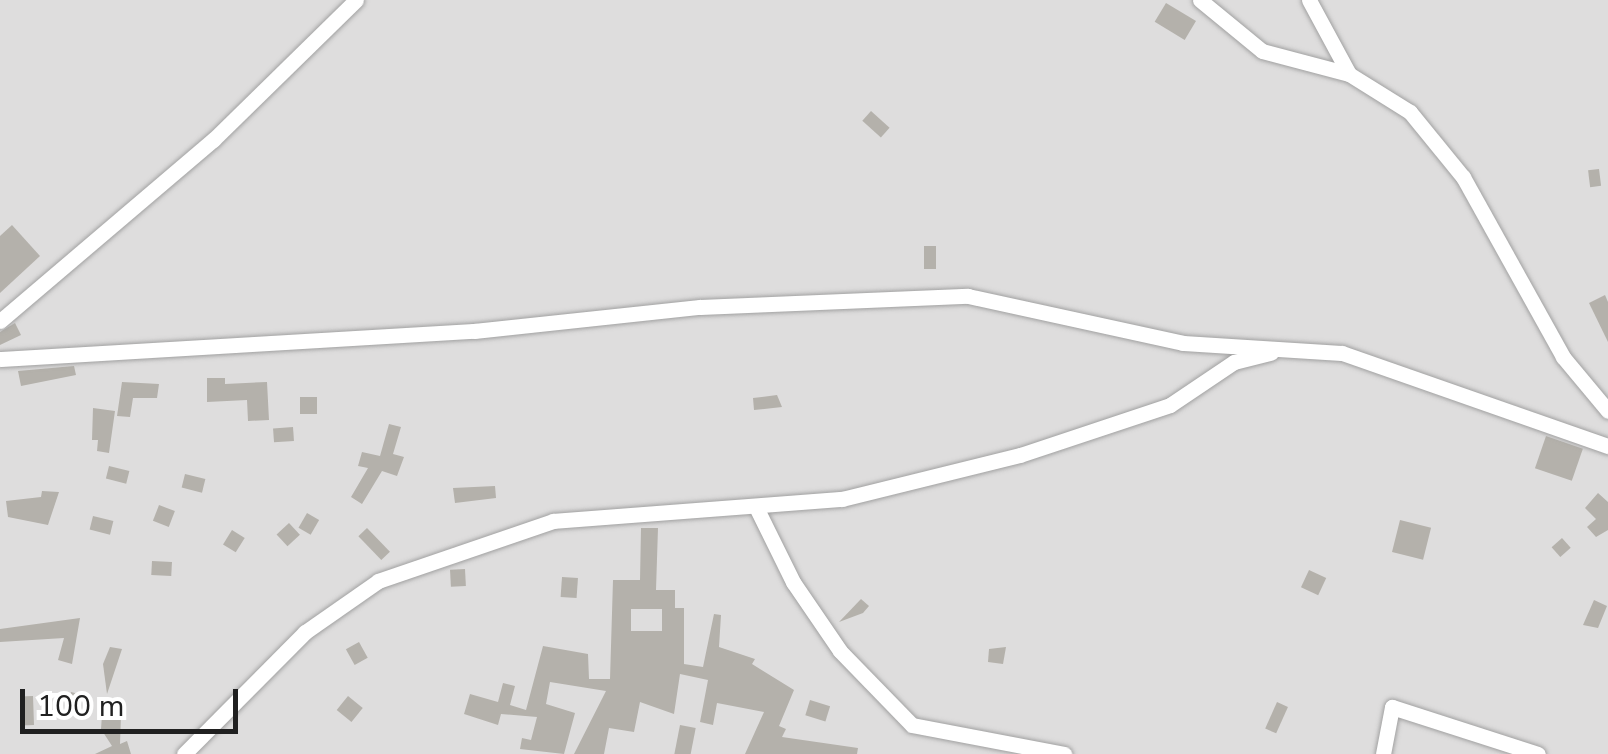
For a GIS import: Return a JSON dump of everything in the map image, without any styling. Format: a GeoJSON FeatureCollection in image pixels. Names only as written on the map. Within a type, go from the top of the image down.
{"type":"FeatureCollection","features":[{"type":"Feature","properties":{"kind":"street"},"geometry":{"type":"LineString","coordinates":[[0,321],[213,140],[356,0]]}},
{"type":"Feature","properties":{"kind":"street"},"geometry":{"type":"LineString","coordinates":[[1200,0],[1262,51],[1349,74],[1410,112],[1463,177],[1563,357],[1608,411]]}},
{"type":"Feature","properties":{"kind":"street"},"geometry":{"type":"LineString","coordinates":[[1310,0],[1349,74]]}},
{"type":"Feature","properties":{"kind":"street"},"geometry":{"type":"LineString","coordinates":[[0,359],[474,331],[700,306],[968,296],[1183,343],[1342,353],[1608,446]]}},
{"type":"Feature","properties":{"kind":"street"},"geometry":{"type":"LineString","coordinates":[[184,754],[305,632],[378,580],[554,520],[842,499],[1020,456],[1170,405],[1234,362],[1284,350]]}},
{"type":"Feature","properties":{"kind":"street"},"geometry":{"type":"LineString","coordinates":[[756,507],[793,582],[840,651],[912,725],[1064,754]]}},
{"type":"Feature","properties":{"kind":"street"},"geometry":{"type":"LineString","coordinates":[[1383,754],[1392,708],[1538,754]]}},
{"type":"Feature","properties":{"kind":"shaded area"},"geometry":{"type":"Polygon","coordinates":[[[0,0],[1608,0],[1608,754],[0,754],[0,0]]]}},
{"type":"Feature","properties":{"kind":"building"},"geometry":{"type":"Polygon","coordinates":[[[1166,3],[1196,21],[1185,40],[1155,22],[1166,3]]]}},
{"type":"Feature","properties":{"kind":"building"},"geometry":{"type":"Polygon","coordinates":[[[871,111],[890,128],[881,137],[862,121],[871,111]]]}},
{"type":"Feature","properties":{"kind":"building"},"geometry":{"type":"Polygon","coordinates":[[[1599,169],[1601,186],[1590,187],[1588,170],[1599,169]]]}},
{"type":"Feature","properties":{"kind":"building"},"geometry":{"type":"Polygon","coordinates":[[[12,225],[40,256],[0,293],[0,236],[12,225]]]}},
{"type":"Feature","properties":{"kind":"building"},"geometry":{"type":"Polygon","coordinates":[[[924,246],[936,246],[936,269],[924,269],[924,246]]]}},
{"type":"Feature","properties":{"kind":"building"},"geometry":{"type":"Polygon","coordinates":[[[1605,295],[1608,302],[1608,342],[1589,303],[1605,295]]]}},
{"type":"Feature","properties":{"kind":"building"},"geometry":{"type":"Polygon","coordinates":[[[15,323],[21,335],[0,345],[0,332],[15,323]]]}},
{"type":"Feature","properties":{"kind":"building"},"geometry":{"type":"Polygon","coordinates":[[[74,366],[76,375],[21,386],[18,371],[74,366]]]}},
{"type":"Feature","properties":{"kind":"building"},"geometry":{"type":"Polygon","coordinates":[[[207,378],[225,378],[225,384],[267,382],[269,420],[248,421],[247,400],[207,402],[207,378]]]}},
{"type":"Feature","properties":{"kind":"building"},"geometry":{"type":"Polygon","coordinates":[[[122,382],[159,384],[157,398],[133,398],[130,417],[117,416],[122,382]]]}},
{"type":"Feature","properties":{"kind":"building"},"geometry":{"type":"Polygon","coordinates":[[[777,395],[782,407],[754,410],[753,398],[777,395]]]}},
{"type":"Feature","properties":{"kind":"building"},"geometry":{"type":"Polygon","coordinates":[[[300,397],[317,397],[317,414],[300,414],[300,397]]]}},
{"type":"Feature","properties":{"kind":"building"},"geometry":{"type":"Polygon","coordinates":[[[93,408],[115,411],[109,453],[97,451],[98,440],[92,440],[93,408]]]}},
{"type":"Feature","properties":{"kind":"building"},"geometry":{"type":"Polygon","coordinates":[[[389,424],[401,427],[393,454],[404,457],[397,476],[382,471],[362,504],[351,497],[368,468],[358,466],[362,452],[380,456],[389,424]]]}},
{"type":"Feature","properties":{"kind":"building"},"geometry":{"type":"Polygon","coordinates":[[[293,427],[294,441],[274,442],[273,428],[293,427]]]}},
{"type":"Feature","properties":{"kind":"building"},"geometry":{"type":"Polygon","coordinates":[[[1546,436],[1583,449],[1572,481],[1535,468],[1546,436]]]}},
{"type":"Feature","properties":{"kind":"building"},"geometry":{"type":"Polygon","coordinates":[[[109,466],[129,471],[126,484],[106,479],[109,466]]]}},
{"type":"Feature","properties":{"kind":"building"},"geometry":{"type":"Polygon","coordinates":[[[185,474],[205,479],[202,493],[182,488],[185,474]]]}},
{"type":"Feature","properties":{"kind":"building"},"geometry":{"type":"Polygon","coordinates":[[[495,486],[496,498],[455,503],[453,488],[495,486]]]}},
{"type":"Feature","properties":{"kind":"building"},"geometry":{"type":"Polygon","coordinates":[[[42,491],[59,492],[48,525],[8,517],[6,501],[41,497],[42,491]]]}},
{"type":"Feature","properties":{"kind":"building"},"geometry":{"type":"Polygon","coordinates":[[[1598,493],[1608,502],[1608,530],[1596,537],[1587,527],[1596,519],[1585,508],[1598,493]]]}},
{"type":"Feature","properties":{"kind":"building"},"geometry":{"type":"Polygon","coordinates":[[[159,505],[175,511],[169,527],[153,521],[159,505]]]}},
{"type":"Feature","properties":{"kind":"building"},"geometry":{"type":"Polygon","coordinates":[[[307,513],[319,520],[311,535],[298,528],[307,513]]]}},
{"type":"Feature","properties":{"kind":"building"},"geometry":{"type":"Polygon","coordinates":[[[93,516],[113,521],[110,535],[90,530],[93,516]]]}},
{"type":"Feature","properties":{"kind":"building"},"geometry":{"type":"Polygon","coordinates":[[[1400,520],[1431,528],[1423,560],[1392,552],[1400,520]]]}},
{"type":"Feature","properties":{"kind":"building"},"geometry":{"type":"Polygon","coordinates":[[[289,523],[300,535],[287,546],[277,535],[289,523]]]}},
{"type":"Feature","properties":{"kind":"building"},"geometry":{"type":"Polygon","coordinates":[[[367,528],[390,552],[381,560],[358,536],[367,528]]]}},
{"type":"Feature","properties":{"kind":"building"},"geometry":{"type":"Polygon","coordinates":[[[641,528],[658,528],[656,590],[675,590],[675,608],[684,608],[684,664],[703,667],[714,614],[721,615],[719,647],[755,659],[752,664],[794,690],[779,726],[786,729],[782,737],[858,748],[857,754],[745,754],[764,712],[717,703],[713,725],[700,722],[708,680],[680,674],[674,714],[640,702],[634,732],[609,728],[604,754],[574,754],[606,691],[550,682],[546,704],[575,713],[564,754],[520,749],[522,738],[531,740],[537,717],[501,714],[498,725],[464,714],[470,694],[498,702],[503,683],[515,686],[510,705],[526,710],[543,646],[588,654],[589,679],[610,679],[613,580],[640,580],[641,528]],[[631,609],[631,631],[662,631],[662,609],[631,609]]]}},
{"type":"Feature","properties":{"kind":"building"},"geometry":{"type":"Polygon","coordinates":[[[232,530],[245,538],[236,552],[223,544],[232,530]]]}},
{"type":"Feature","properties":{"kind":"building"},"geometry":{"type":"Polygon","coordinates":[[[1562,538],[1571,548],[1560,557],[1552,547],[1562,538]]]}},
{"type":"Feature","properties":{"kind":"building"},"geometry":{"type":"Polygon","coordinates":[[[152,561],[172,562],[171,576],[151,575],[152,561]]]}},
{"type":"Feature","properties":{"kind":"building"},"geometry":{"type":"Polygon","coordinates":[[[465,569],[466,586],[451,587],[450,570],[465,569]]]}},
{"type":"Feature","properties":{"kind":"building"},"geometry":{"type":"Polygon","coordinates":[[[1309,570],[1326,578],[1318,595],[1301,587],[1309,570]]]}},
{"type":"Feature","properties":{"kind":"building"},"geometry":{"type":"Polygon","coordinates":[[[562,577],[578,578],[577,598],[561,597],[562,577]]]}},
{"type":"Feature","properties":{"kind":"building"},"geometry":{"type":"Polygon","coordinates":[[[861,599],[869,606],[863,613],[839,622],[861,599]]]}},
{"type":"Feature","properties":{"kind":"building"},"geometry":{"type":"Polygon","coordinates":[[[1594,600],[1607,606],[1598,628],[1583,625],[1594,600]]]}},
{"type":"Feature","properties":{"kind":"building"},"geometry":{"type":"Polygon","coordinates":[[[80,618],[72,664],[58,660],[64,638],[0,642],[0,629],[80,618]]]}},
{"type":"Feature","properties":{"kind":"building"},"geometry":{"type":"Polygon","coordinates":[[[359,642],[368,658],[355,665],[346,649],[359,642]]]}},
{"type":"Feature","properties":{"kind":"building"},"geometry":{"type":"Polygon","coordinates":[[[110,647],[122,649],[107,694],[103,664],[110,647]]]}},
{"type":"Feature","properties":{"kind":"building"},"geometry":{"type":"Polygon","coordinates":[[[1006,647],[1003,664],[988,662],[989,649],[1006,647]]]}},
{"type":"Feature","properties":{"kind":"building"},"geometry":{"type":"Polygon","coordinates":[[[71,692],[83,695],[78,712],[67,709],[71,692]]]}},
{"type":"Feature","properties":{"kind":"building"},"geometry":{"type":"Polygon","coordinates":[[[20,696],[33,696],[34,725],[21,725],[20,696]]]}},
{"type":"Feature","properties":{"kind":"building"},"geometry":{"type":"Polygon","coordinates":[[[348,696],[363,708],[351,722],[337,710],[348,696]]]}},
{"type":"Feature","properties":{"kind":"building"},"geometry":{"type":"Polygon","coordinates":[[[810,700],[830,706],[825,721],[805,715],[810,700]]]}},
{"type":"Feature","properties":{"kind":"building"},"geometry":{"type":"Polygon","coordinates":[[[1277,702],[1288,707],[1276,733],[1265,728],[1277,702]]]}},
{"type":"Feature","properties":{"kind":"building"},"geometry":{"type":"Polygon","coordinates":[[[102,715],[121,715],[120,744],[127,741],[131,754],[95,754],[112,746],[101,729],[102,715]]]}},
{"type":"Feature","properties":{"kind":"building"},"geometry":{"type":"Polygon","coordinates":[[[680,725],[696,728],[691,754],[674,754],[680,725]]]}}]}
